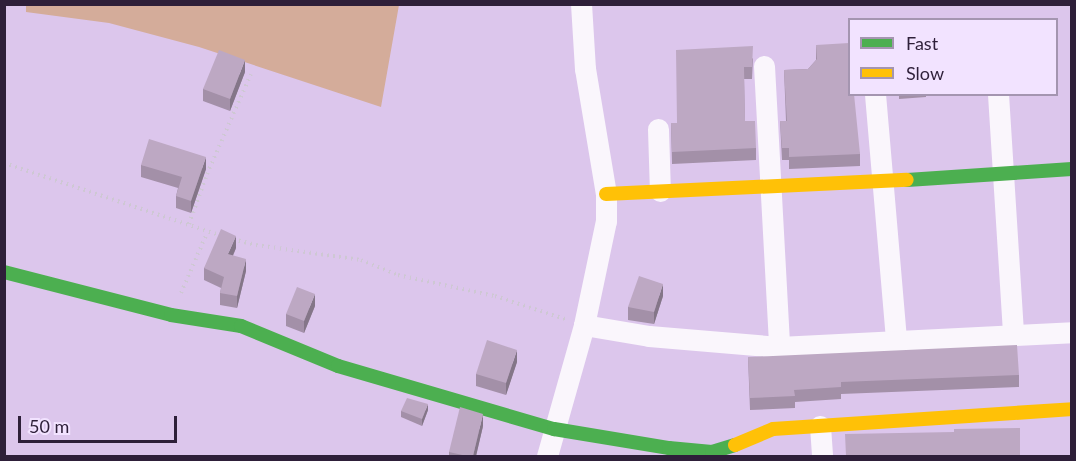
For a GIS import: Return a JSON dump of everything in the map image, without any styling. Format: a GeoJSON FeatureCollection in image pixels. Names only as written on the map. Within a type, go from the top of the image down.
{"type":"FeatureCollection","features":[{"type":"Feature","properties":{"kind":"street"},"geometry":{"type":"LineString","coordinates":[[547,456],[584,325],[600,253],[606,194],[585,69],[581,4]]}},
{"type":"Feature","properties":{"kind":"street"},"geometry":{"type":"LineString","coordinates":[[764,66],[768,187],[779,347]]}},
{"type":"Feature","properties":{"kind":"street"},"geometry":{"type":"LineString","coordinates":[[875,96],[896,341]]}},
{"type":"Feature","properties":{"kind":"street"},"geometry":{"type":"LineString","coordinates":[[998,96],[1013,335]]}},
{"type":"Feature","properties":{"kind":"street"},"geometry":{"type":"LineString","coordinates":[[657,129],[660,191]]}},
{"type":"Feature","properties":{"kind":"street"},"geometry":{"type":"LineString","coordinates":[[606,194],[882,182],[1071,169]]}},
{"type":"Feature","properties":{"kind":"street"},"geometry":{"type":"LineString","coordinates":[[4,272],[171,315],[241,326],[338,366],[554,429],[625,442],[712,452],[744,442],[773,429],[1071,409]]}},
{"type":"Feature","properties":{"kind":"street"},"geometry":{"type":"LineString","coordinates":[[584,325],[649,336],[779,347],[1071,332]]}},
{"type":"Feature","properties":{"kind":"street"},"geometry":{"type":"LineString","coordinates":[[820,426],[822,456]]}},
{"type":"Feature","properties":{"kind":"path"},"geometry":{"type":"LineString","coordinates":[[189,224],[207,174],[251,74]]}},
{"type":"Feature","properties":{"kind":"path"},"geometry":{"type":"LineString","coordinates":[[4,163],[189,224],[207,233],[256,245],[361,260],[398,274],[495,296],[584,325]]}},
{"type":"Feature","properties":{"kind":"path"},"geometry":{"type":"LineString","coordinates":[[171,315],[207,233]]}},
{"type":"Feature","properties":{"kind":"shaded area"},"geometry":{"type":"Polygon","coordinates":[[[26,4],[399,5],[381,107],[199,47],[109,23],[26,12],[26,4]]]}},
{"type":"Feature","properties":{"kind":"building"},"geometry":{"type":"Polygon","coordinates":[[[848,43],[848,96],[854,96],[860,154],[789,157],[789,148],[782,148],[780,121],[787,121],[784,70],[808,69],[817,59],[816,45],[848,43]]]}},
{"type":"Feature","properties":{"kind":"building"},"geometry":{"type":"Polygon","coordinates":[[[753,46],[752,67],[744,67],[745,121],[755,121],[756,148],[672,152],[671,123],[677,123],[676,50],[753,46]]]}},
{"type":"Feature","properties":{"kind":"building"},"geometry":{"type":"Polygon","coordinates":[[[219,50],[245,60],[230,99],[203,89],[219,50]]]}},
{"type":"Feature","properties":{"kind":"building"},"geometry":{"type":"Polygon","coordinates":[[[149,139],[206,157],[191,201],[176,196],[182,177],[141,165],[149,139]]]}},
{"type":"Feature","properties":{"kind":"building"},"geometry":{"type":"Polygon","coordinates":[[[221,229],[236,236],[228,254],[246,259],[237,296],[220,293],[224,277],[204,268],[221,229]]]}},
{"type":"Feature","properties":{"kind":"building"},"geometry":{"type":"Polygon","coordinates":[[[639,276],[663,284],[654,312],[628,307],[639,276]]]}},
{"type":"Feature","properties":{"kind":"building"},"geometry":{"type":"Polygon","coordinates":[[[297,287],[315,294],[304,321],[286,314],[297,287]]]}},
{"type":"Feature","properties":{"kind":"building"},"geometry":{"type":"Polygon","coordinates":[[[487,340],[517,350],[506,383],[476,374],[487,340]]]}},
{"type":"Feature","properties":{"kind":"building"},"geometry":{"type":"Polygon","coordinates":[[[1017,345],[1019,375],[841,382],[841,387],[794,390],[795,396],[750,398],[748,357],[1017,345]]]}},
{"type":"Feature","properties":{"kind":"building"},"geometry":{"type":"Polygon","coordinates":[[[407,398],[428,404],[422,419],[401,411],[407,398]]]}},
{"type":"Feature","properties":{"kind":"building"},"geometry":{"type":"Polygon","coordinates":[[[460,407],[483,414],[473,456],[449,452],[460,407]]]}},
{"type":"Feature","properties":{"kind":"building"},"geometry":{"type":"Polygon","coordinates":[[[1020,428],[1020,456],[846,456],[845,434],[1020,428]]]}},
{"type":"Feature","properties":{"kind":"traffic: fast"},"geometry":{"type":"LineString","coordinates":[[907,180],[1072,169]]}},
{"type":"Feature","properties":{"kind":"traffic: fast"},"geometry":{"type":"LineString","coordinates":[[4,272],[171,315],[241,326],[338,366],[554,429],[669,448],[712,452],[735,445]]}},
{"type":"Feature","properties":{"kind":"traffic: slow"},"geometry":{"type":"LineString","coordinates":[[606,194],[907,180]]}},
{"type":"Feature","properties":{"kind":"traffic: slow"},"geometry":{"type":"LineString","coordinates":[[735,445],[773,429],[1072,409]]}}]}
